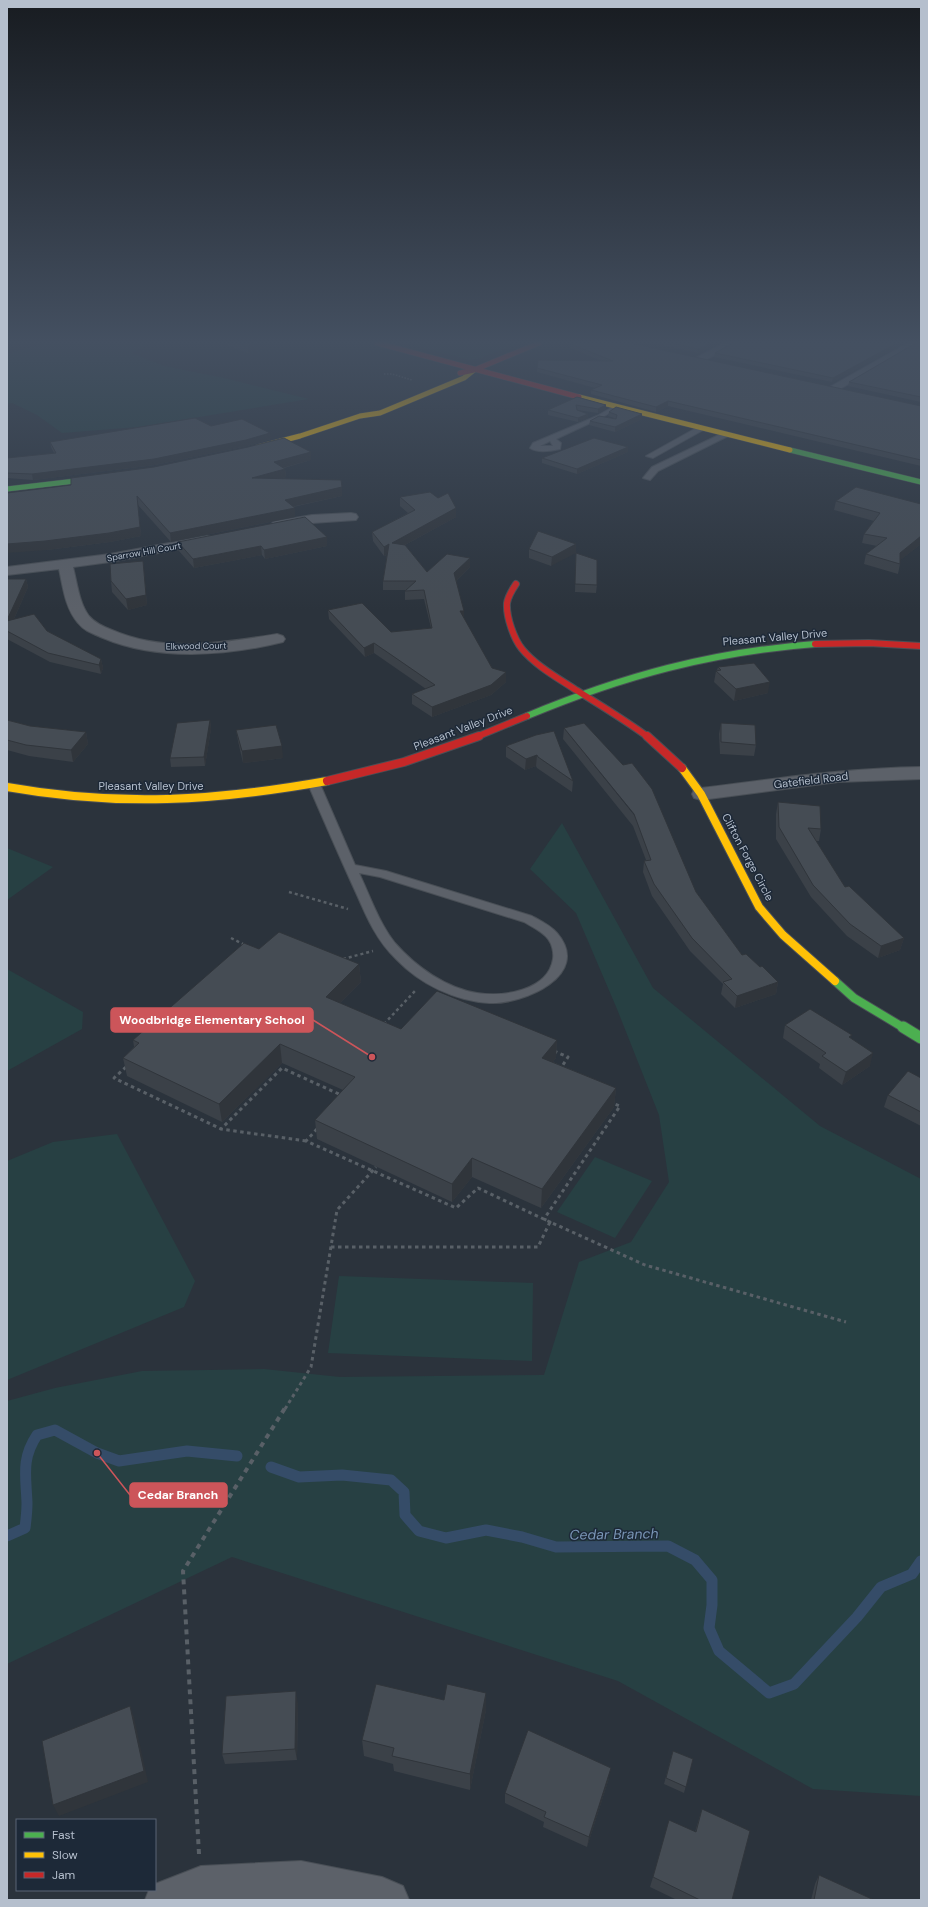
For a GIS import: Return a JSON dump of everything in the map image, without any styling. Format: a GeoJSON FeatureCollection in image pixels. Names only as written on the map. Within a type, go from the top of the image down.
{"type":"FeatureCollection","features":[{"type":"Feature","properties":{"kind":"street"},"geometry":{"type":"LineString","coordinates":[[249,450],[312,432]]}},
{"type":"Feature","properties":{"kind":"street"},"geometry":{"type":"LineString","coordinates":[[716,432],[921,482]]}},
{"type":"Feature","properties":{"kind":"street"},"geometry":{"type":"LineString","coordinates":[[7,489],[110,476]]}},
{"type":"Feature","properties":{"kind":"street"},"geometry":{"type":"LineString","coordinates":[[266,528],[312,519],[351,517]]}},
{"type":"Feature","properties":{"kind":"street","name":"Sparrow Hill Court"},"geometry":{"type":"LineString","coordinates":[[7,571],[153,551],[220,537]]}},
{"type":"Feature","properties":{"kind":"street","name":"Elkwood Court"},"geometry":{"type":"LineString","coordinates":[[65,564],[77,609],[83,620],[106,634],[148,645],[188,648],[244,644],[277,638]]}},
{"type":"Feature","properties":{"kind":"street","name":"Clifton Forge Circle"},"geometry":{"type":"LineString","coordinates":[[516,584],[510,593],[507,602],[507,611],[514,634],[522,649],[548,673],[651,739],[688,774],[701,794],[759,907],[783,935],[854,998],[921,1038]]}},
{"type":"Feature","properties":{"kind":"street","name":"Pleasant Valley Drive"},"geometry":{"type":"LineString","coordinates":[[7,787],[70,797],[129,800],[189,799],[250,794],[366,774],[455,745],[581,693],[672,664],[711,655],[756,649],[856,644],[921,646]]}},
{"type":"Feature","properties":{"kind":"street","name":"Gatefield Road"},"geometry":{"type":"LineString","coordinates":[[701,794],[844,775],[883,772],[921,773]]}},
{"type":"Feature","properties":{"kind":"street"},"geometry":{"type":"LineString","coordinates":[[165,1900],[201,1886],[301,1881],[382,1897],[389,1900]]}},
{"type":"Feature","properties":{"kind":"lane"},"geometry":{"type":"LineString","coordinates":[[552,439],[569,432]]}},
{"type":"Feature","properties":{"kind":"lane"},"geometry":{"type":"LineString","coordinates":[[650,456],[695,432]]}},
{"type":"Feature","properties":{"kind":"lane"},"geometry":{"type":"LineString","coordinates":[[647,478],[655,469],[726,434]]}},
{"type":"Feature","properties":{"kind":"lane"},"geometry":{"type":"LineString","coordinates":[[666,448],[666,463]]}},
{"type":"Feature","properties":{"kind":"lane"},"geometry":{"type":"LineString","coordinates":[[314,784],[350,868],[377,926],[391,946],[408,963],[428,978],[448,989],[470,997],[491,1000],[512,998],[534,991],[548,981],[558,967],[560,955],[556,940],[544,929],[528,919],[382,874],[350,868]]}},
{"type":"Feature","properties":{"kind":"path"},"geometry":{"type":"LineString","coordinates":[[289,892],[348,909]]}},
{"type":"Feature","properties":{"kind":"path"},"geometry":{"type":"LineString","coordinates":[[231,938],[249,946]]}},
{"type":"Feature","properties":{"kind":"path"},"geometry":{"type":"LineString","coordinates":[[339,960],[391,946]]}},
{"type":"Feature","properties":{"kind":"path"},"geometry":{"type":"LineString","coordinates":[[383,1025],[428,978]]}},
{"type":"Feature","properties":{"kind":"path"},"geometry":{"type":"LineString","coordinates":[[547,1048],[568,1057],[558,1072]]}},
{"type":"Feature","properties":{"kind":"path"},"geometry":{"type":"LineString","coordinates":[[132,1062],[114,1078],[222,1129],[306,1141],[456,1208],[478,1188],[645,1265],[846,1322]]}},
{"type":"Feature","properties":{"kind":"path"},"geometry":{"type":"LineString","coordinates":[[222,1129],[282,1068],[346,1097]]}},
{"type":"Feature","properties":{"kind":"path"},"geometry":{"type":"LineString","coordinates":[[550,1222],[544,1219],[620,1106],[605,1100]]}},
{"type":"Feature","properties":{"kind":"path"},"geometry":{"type":"LineString","coordinates":[[306,1141],[321,1124]]}},
{"type":"Feature","properties":{"kind":"path"},"geometry":{"type":"LineString","coordinates":[[201,1886],[183,1571],[311,1367],[337,1210],[376,1167]]}},
{"type":"Feature","properties":{"kind":"path"},"geometry":{"type":"LineString","coordinates":[[331,1247],[538,1247],[550,1222]]}},
{"type":"Feature","properties":{"kind":"green space"},"geometry":{"type":"Polygon","coordinates":[[[562,823],[653,988],[820,1126],[921,1179],[921,1796],[813,1789],[618,1681],[232,1557],[7,1664],[7,1401],[55,1388],[142,1371],[264,1369],[340,1377],[544,1375],[579,1262],[631,1242],[669,1182],[659,1115],[617,1009],[576,913],[530,869],[562,823]]]}},
{"type":"Feature","properties":{"kind":"green space"},"geometry":{"type":"Polygon","coordinates":[[[7,848],[53,867],[7,900],[7,848]]]}},
{"type":"Feature","properties":{"kind":"green space"},"geometry":{"type":"Polygon","coordinates":[[[7,969],[83,1012],[82,1029],[7,1071],[7,969]]]}},
{"type":"Feature","properties":{"kind":"green space"},"geometry":{"type":"Polygon","coordinates":[[[117,1134],[195,1281],[184,1307],[7,1380],[7,1161],[53,1142],[117,1134]]]}},
{"type":"Feature","properties":{"kind":"green space"},"geometry":{"type":"Polygon","coordinates":[[[595,1157],[652,1181],[615,1238],[557,1212],[595,1157]]]}},
{"type":"Feature","properties":{"kind":"green space"},"geometry":{"type":"Polygon","coordinates":[[[339,1276],[533,1283],[532,1361],[328,1353],[339,1276]]]}},
{"type":"Feature","properties":{"kind":"building"},"geometry":{"type":"Polygon","coordinates":[[[110,432],[270,433],[246,440],[154,459],[32,474],[7,473],[7,458],[56,453],[50,442],[110,432]]]}},
{"type":"Feature","properties":{"kind":"building"},"geometry":{"type":"Polygon","coordinates":[[[801,432],[921,432],[921,460],[801,432]]]}},
{"type":"Feature","properties":{"kind":"building"},"geometry":{"type":"Polygon","coordinates":[[[284,438],[311,452],[274,462],[285,469],[252,478],[341,480],[342,487],[285,500],[295,508],[170,533],[137,496],[140,527],[109,533],[7,544],[7,493],[71,485],[71,478],[154,467],[284,438]]]}},
{"type":"Feature","properties":{"kind":"building"},"geometry":{"type":"Polygon","coordinates":[[[594,438],[628,447],[577,469],[542,458],[594,438]]]}},
{"type":"Feature","properties":{"kind":"building"},"geometry":{"type":"Polygon","coordinates":[[[856,487],[921,504],[921,536],[900,553],[900,564],[866,554],[887,538],[864,534],[880,513],[836,501],[856,487]]]}},
{"type":"Feature","properties":{"kind":"building"},"geometry":{"type":"Polygon","coordinates":[[[430,492],[438,498],[448,493],[456,508],[392,543],[405,545],[427,572],[447,554],[470,558],[454,573],[464,611],[460,611],[492,668],[506,672],[491,685],[432,707],[412,694],[435,685],[374,643],[364,648],[328,610],[362,603],[391,632],[432,628],[424,590],[405,591],[416,581],[383,581],[389,544],[384,547],[372,532],[415,510],[400,497],[430,492]]]}},
{"type":"Feature","properties":{"kind":"building"},"geometry":{"type":"Polygon","coordinates":[[[305,517],[327,537],[264,550],[261,546],[193,559],[178,542],[305,517]]]}},
{"type":"Feature","properties":{"kind":"building"},"geometry":{"type":"Polygon","coordinates":[[[538,531],[576,544],[552,557],[529,549],[538,531]]]}},
{"type":"Feature","properties":{"kind":"building"},"geometry":{"type":"Polygon","coordinates":[[[576,553],[597,560],[597,585],[575,584],[576,553]]]}},
{"type":"Feature","properties":{"kind":"building"},"geometry":{"type":"Polygon","coordinates":[[[143,561],[146,595],[126,599],[111,581],[110,564],[143,561]]]}},
{"type":"Feature","properties":{"kind":"building"},"geometry":{"type":"Polygon","coordinates":[[[7,579],[26,579],[7,620],[7,579]]]}},
{"type":"Feature","properties":{"kind":"building"},"geometry":{"type":"Polygon","coordinates":[[[34,614],[47,631],[101,659],[99,665],[48,653],[7,631],[7,621],[34,614]]]}},
{"type":"Feature","properties":{"kind":"building"},"geometry":{"type":"Polygon","coordinates":[[[754,663],[770,682],[736,689],[716,671],[721,670],[718,667],[754,663]]]}},
{"type":"Feature","properties":{"kind":"building"},"geometry":{"type":"Polygon","coordinates":[[[7,720],[30,726],[86,732],[71,750],[26,745],[7,740],[7,720]]]}},
{"type":"Feature","properties":{"kind":"building"},"geometry":{"type":"Polygon","coordinates":[[[210,720],[204,757],[170,758],[177,723],[210,720]]]}},
{"type":"Feature","properties":{"kind":"building"},"geometry":{"type":"Polygon","coordinates":[[[584,723],[623,765],[632,763],[652,789],[696,892],[742,955],[746,954],[760,967],[762,966],[778,982],[737,996],[723,982],[732,979],[692,938],[654,884],[644,861],[651,860],[634,814],[564,728],[584,723]]]}},
{"type":"Feature","properties":{"kind":"building"},"geometry":{"type":"Polygon","coordinates":[[[721,723],[755,725],[756,745],[721,742],[721,723]]]}},
{"type":"Feature","properties":{"kind":"building"},"geometry":{"type":"Polygon","coordinates":[[[276,725],[282,746],[242,751],[236,730],[276,725]]]}},
{"type":"Feature","properties":{"kind":"building"},"geometry":{"type":"Polygon","coordinates":[[[554,731],[573,781],[537,755],[526,759],[506,746],[536,735],[554,731]]]}},
{"type":"Feature","properties":{"kind":"building"},"geometry":{"type":"Polygon","coordinates":[[[778,802],[820,806],[821,829],[808,828],[845,887],[849,886],[904,938],[881,946],[850,924],[813,885],[779,827],[778,802]]]}},
{"type":"Feature","properties":{"kind":"building"},"geometry":{"type":"Polygon","coordinates":[[[279,932],[359,964],[326,997],[401,1029],[437,991],[557,1040],[542,1058],[616,1088],[542,1189],[472,1158],[452,1184],[315,1120],[355,1077],[280,1044],[219,1104],[123,1058],[139,1043],[133,1040],[244,943],[259,949],[279,932]]]}},
{"type":"Feature","properties":{"kind":"building"},"geometry":{"type":"Polygon","coordinates":[[[810,1009],[852,1035],[849,1037],[873,1053],[846,1072],[822,1056],[826,1053],[785,1025],[810,1009]]]}},
{"type":"Feature","properties":{"kind":"building"},"geometry":{"type":"Polygon","coordinates":[[[908,1071],[921,1078],[921,1112],[888,1095],[908,1071]]]}},
{"type":"Feature","properties":{"kind":"building"},"geometry":{"type":"Polygon","coordinates":[[[376,1684],[444,1700],[447,1684],[486,1693],[470,1774],[392,1756],[394,1748],[362,1740],[376,1684]]]}},
{"type":"Feature","properties":{"kind":"building"},"geometry":{"type":"Polygon","coordinates":[[[296,1691],[295,1749],[222,1754],[226,1696],[296,1691]]]}},
{"type":"Feature","properties":{"kind":"building"},"geometry":{"type":"Polygon","coordinates":[[[130,1706],[144,1771],[53,1805],[42,1741],[130,1706]]]}},
{"type":"Feature","properties":{"kind":"building"},"geometry":{"type":"Polygon","coordinates":[[[528,1730],[611,1768],[589,1837],[544,1817],[546,1812],[505,1793],[528,1730]]]}},
{"type":"Feature","properties":{"kind":"building"},"geometry":{"type":"Polygon","coordinates":[[[673,1751],[693,1759],[686,1787],[666,1778],[673,1751]]]}},
{"type":"Feature","properties":{"kind":"building"},"geometry":{"type":"Polygon","coordinates":[[[702,1809],[750,1831],[732,1900],[700,1900],[653,1877],[669,1820],[696,1832],[702,1809]]]}},
{"type":"Feature","properties":{"kind":"building"},"geometry":{"type":"Polygon","coordinates":[[[819,1875],[874,1900],[814,1900],[819,1875]]]}},
{"type":"Feature","properties":{"kind":"waterway","name":"Cedar Branch"},"geometry":{"type":"LineString","coordinates":[[7,1536],[25,1528],[27,1506],[27,1460],[32,1444],[37,1435],[55,1430],[97,1453],[119,1461],[187,1451],[237,1456]]}},
{"type":"Feature","properties":{"kind":"waterway","name":"Cedar Branch"},"geometry":{"type":"LineString","coordinates":[[271,1467],[299,1477],[342,1475],[391,1480],[404,1492],[405,1515],[419,1531],[446,1538],[486,1530],[522,1537],[556,1547],[668,1546],[695,1560],[712,1580],[712,1605],[709,1628],[719,1651],[769,1693],[794,1684],[857,1617],[881,1587],[912,1574],[921,1561]]}},
{"type":"Feature","properties":{"kind":"traffic: fast"},"geometry":{"type":"LineString","coordinates":[[790,450],[921,482]]}},
{"type":"Feature","properties":{"kind":"traffic: fast"},"geometry":{"type":"LineString","coordinates":[[7,489],[101,478]]}},
{"type":"Feature","properties":{"kind":"traffic: fast"},"geometry":{"type":"LineString","coordinates":[[527,716],[597,689],[668,667],[704,658],[740,652],[815,644]]}},
{"type":"Feature","properties":{"kind":"traffic: fast"},"geometry":{"type":"LineString","coordinates":[[835,981],[854,998],[921,1038]]}},
{"type":"Feature","properties":{"kind":"traffic: slow"},"geometry":{"type":"LineString","coordinates":[[258,447],[312,432]]}},
{"type":"Feature","properties":{"kind":"traffic: slow"},"geometry":{"type":"LineString","coordinates":[[718,432],[790,450]]}},
{"type":"Feature","properties":{"kind":"traffic: slow"},"geometry":{"type":"LineString","coordinates":[[682,768],[701,794],[759,907],[783,935],[835,981]]}},
{"type":"Feature","properties":{"kind":"traffic: slow"},"geometry":{"type":"LineString","coordinates":[[7,787],[46,794],[86,798],[167,800],[248,793],[327,781]]}},
{"type":"Feature","properties":{"kind":"traffic: jam"},"geometry":{"type":"LineString","coordinates":[[516,584],[510,593],[507,602],[507,611],[514,634],[522,649],[549,673],[628,722],[651,739],[682,768]]}},
{"type":"Feature","properties":{"kind":"traffic: jam"},"geometry":{"type":"LineString","coordinates":[[815,644],[869,643],[921,646]]}},
{"type":"Feature","properties":{"kind":"traffic: jam"},"geometry":{"type":"LineString","coordinates":[[327,781],[378,769],[429,754],[527,716]]}},
{"type":"Feature","properties":{"kind":"place","name":"Woodbridge Elementary School"},"geometry":{"type":"Point","coordinates":[372,1057]}},
{"type":"Feature","properties":{"kind":"place","name":"Cedar Branch"},"geometry":{"type":"Point","coordinates":[97,1453]}}]}
